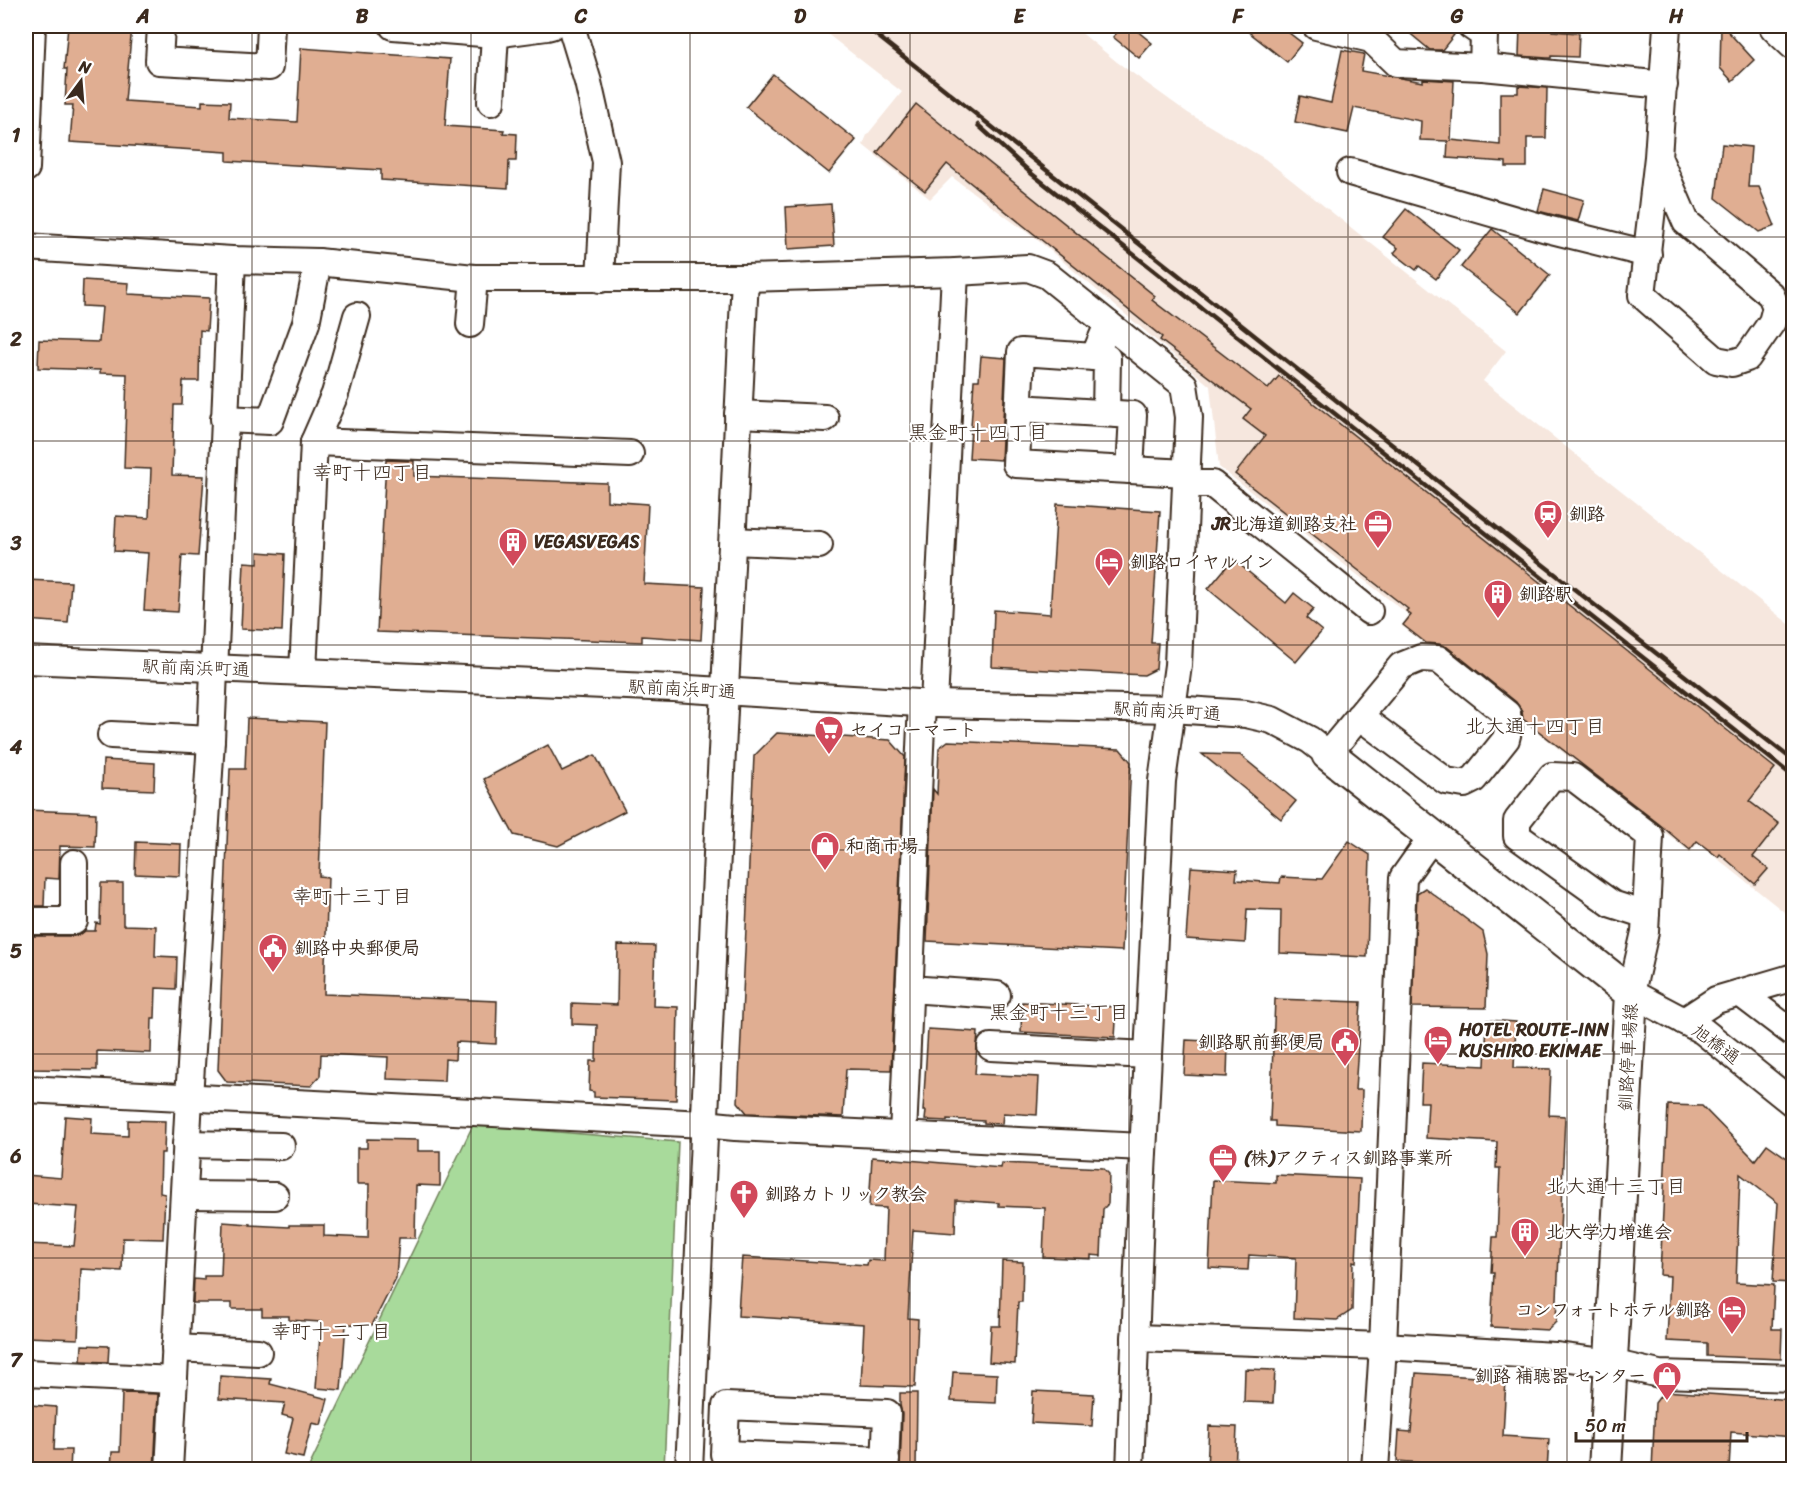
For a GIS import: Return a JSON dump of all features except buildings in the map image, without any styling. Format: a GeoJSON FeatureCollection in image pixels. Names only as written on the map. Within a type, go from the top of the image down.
{"type":"FeatureCollection","features":[{"type":"Feature","properties":{"kind":"main road"},"geometry":{"type":"LineString","coordinates":[[1776,26],[1794,43]]}},
{"type":"Feature","properties":{"kind":"main road","name":"釧路停車場線"},"geometry":{"type":"LineString","coordinates":[[1328,754],[1631,993],[1605,1470]]}},
{"type":"Feature","properties":{"kind":"street"},"geometry":{"type":"LineString","coordinates":[[26,168],[32,26]]}},
{"type":"Feature","properties":{"kind":"street"},"geometry":{"type":"LineString","coordinates":[[161,26],[159,61],[269,67],[271,26]]}},
{"type":"Feature","properties":{"kind":"street"},"geometry":{"type":"LineString","coordinates":[[393,26],[495,34],[551,26]]}},
{"type":"Feature","properties":{"kind":"street"},"geometry":{"type":"LineString","coordinates":[[571,26],[588,82],[606,162],[600,279]]}},
{"type":"Feature","properties":{"kind":"street"},"geometry":{"type":"LineString","coordinates":[[1316,26],[1371,39],[1396,63],[1483,67],[1664,85]]}},
{"type":"Feature","properties":{"kind":"street"},"geometry":{"type":"LineString","coordinates":[[1471,26],[1484,35],[1483,67]]}},
{"type":"Feature","properties":{"kind":"street"},"geometry":{"type":"LineString","coordinates":[[1658,157],[1686,222],[1771,295],[1776,307],[1772,322],[1747,358],[1732,363],[1716,360],[1642,295],[1658,157],[1667,26]]}},
{"type":"Feature","properties":{"kind":"street"},"geometry":{"type":"LineString","coordinates":[[491,102],[495,34]]}},
{"type":"Feature","properties":{"kind":"street"},"geometry":{"type":"LineString","coordinates":[[1350,172],[1547,229],[1648,254]]}},
{"type":"Feature","properties":{"kind":"street"},"geometry":{"type":"LineString","coordinates":[[26,247],[232,260],[318,262],[474,278],[746,278],[1028,268],[1047,275],[1184,385],[1189,417],[1178,665],[1162,767],[1130,1470]]}},
{"type":"Feature","properties":{"kind":"street"},"geometry":{"type":"LineString","coordinates":[[169,1470],[186,1144],[212,740],[232,260]]}},
{"type":"Feature","properties":{"kind":"street"},"geometry":{"type":"LineString","coordinates":[[224,419],[270,421],[306,323],[318,262]]}},
{"type":"Feature","properties":{"kind":"street"},"geometry":{"type":"LineString","coordinates":[[903,1136],[909,989],[955,272]]}},
{"type":"Feature","properties":{"kind":"street"},"geometry":{"type":"LineString","coordinates":[[470,324],[474,278]]}},
{"type":"Feature","properties":{"kind":"street"},"geometry":{"type":"LineString","coordinates":[[689,1470],[746,278]]}},
{"type":"Feature","properties":{"kind":"street"},"geometry":{"type":"LineString","coordinates":[[303,672],[314,442],[335,394],[357,316]]}},
{"type":"Feature","properties":{"kind":"street"},"geometry":{"type":"LineString","coordinates":[[1094,357],[1108,324]]}},
{"type":"Feature","properties":{"kind":"street"},"geometry":{"type":"LineString","coordinates":[[1107,413],[1107,358],[1021,352],[1016,464],[1130,470],[1212,484],[1369,611]]}},
{"type":"Feature","properties":{"kind":"street"},"geometry":{"type":"LineString","coordinates":[[1018,408],[1132,415],[1130,470]]}},
{"type":"Feature","properties":{"kind":"street"},"geometry":{"type":"LineString","coordinates":[[738,414],[825,418]]}},
{"type":"Feature","properties":{"kind":"street"},"geometry":{"type":"LineString","coordinates":[[314,442],[630,453]]}},
{"type":"Feature","properties":{"kind":"street"},"geometry":{"type":"LineString","coordinates":[[733,541],[819,545]]}},
{"type":"Feature","properties":{"kind":"street"},"geometry":{"type":"LineString","coordinates":[[1328,754],[1359,716],[1401,666],[1420,658],[1438,659],[1508,714],[1509,727],[1506,739],[1474,779],[1464,784],[1446,781],[1359,716]]}},
{"type":"Feature","properties":{"kind":"street","name":"駅前南浜町通"},"geometry":{"type":"LineString","coordinates":[[26,660],[725,691],[928,704],[1172,709],[1246,714],[1272,720],[1310,740],[1328,754]]}},
{"type":"Feature","properties":{"kind":"street"},"geometry":{"type":"LineString","coordinates":[[111,735],[212,740]]}},
{"type":"Feature","properties":{"kind":"street"},"geometry":{"type":"LineString","coordinates":[[1631,993],[1645,932],[1646,915],[1650,836],[1573,777],[1552,776],[1517,821],[1517,836],[1612,904],[1646,915]]}},
{"type":"Feature","properties":{"kind":"street"},"geometry":{"type":"LineString","coordinates":[[1376,1470],[1403,878],[1432,837]]}},
{"type":"Feature","properties":{"kind":"street"},"geometry":{"type":"LineString","coordinates":[[26,921],[74,921],[74,863]]}},
{"type":"Feature","properties":{"kind":"street"},"geometry":{"type":"LineString","coordinates":[[1684,1021],[1716,1000],[1794,977]]}},
{"type":"Feature","properties":{"kind":"street"},"geometry":{"type":"LineString","coordinates":[[909,989],[997,995]]}},
{"type":"Feature","properties":{"kind":"street","name":"旭橋通"},"geometry":{"type":"LineString","coordinates":[[1631,993],[1703,1031],[1794,1104]]}},
{"type":"Feature","properties":{"kind":"street"},"geometry":{"type":"LineString","coordinates":[[1740,993],[1794,1034]]}},
{"type":"Feature","properties":{"kind":"street"},"geometry":{"type":"LineString","coordinates":[[991,1047],[1148,1055]]}},
{"type":"Feature","properties":{"kind":"street"},"geometry":{"type":"LineString","coordinates":[[26,1089],[1143,1147]]}},
{"type":"Feature","properties":{"kind":"street"},"geometry":{"type":"LineString","coordinates":[[186,1144],[281,1146]]}},
{"type":"Feature","properties":{"kind":"street"},"geometry":{"type":"LineString","coordinates":[[184,1195],[275,1196]]}},
{"type":"Feature","properties":{"kind":"street"},"geometry":{"type":"LineString","coordinates":[[1135,1338],[1383,1346],[1555,1356],[1611,1363],[1659,1374],[1794,1378]]}},
{"type":"Feature","properties":{"kind":"street"},"geometry":{"type":"LineString","coordinates":[[175,1348],[258,1352]]}},
{"type":"Feature","properties":{"kind":"street"},"geometry":{"type":"LineString","coordinates":[[26,1373],[174,1380]]}},
{"type":"Feature","properties":{"kind":"street"},"geometry":{"type":"LineString","coordinates":[[726,1407],[887,1413],[885,1465],[724,1454],[726,1407]]}},
{"type":"Feature","properties":{"kind":"shaded area"},"geometry":{"type":"Polygon","coordinates":[[[817,26],[1073,26],[1117,62],[1188,113],[1265,159],[1506,351],[1483,381],[1793,627],[1793,919],[1698,843],[1690,852],[1402,626],[1409,615],[1219,467],[1210,386],[1040,242],[952,177],[930,199],[863,145],[867,135],[902,92],[817,26]]]}},
{"type":"Feature","properties":{"kind":"green space"},"geometry":{"type":"Polygon","coordinates":[[[473,1125],[678,1142],[664,1469],[308,1469],[473,1125]]]}},
{"type":"Feature","properties":{"kind":"railway"},"geometry":{"type":"LineString","coordinates":[[865,26],[1794,761]]}},
{"type":"Feature","properties":{"kind":"railway"},"geometry":{"type":"LineString","coordinates":[[978,125],[1032,174],[1794,777]]}},
{"type":"Feature","properties":{"kind":"place","name":"釧路"},"geometry":{"type":"Point","coordinates":[1548,540]}},
{"type":"Feature","properties":{"kind":"place","name":"JR北海道釧路支社"},"geometry":{"type":"Point","coordinates":[1378,550]}},
{"type":"Feature","properties":{"kind":"place","name":"VEGASVEGAS"},"geometry":{"type":"Point","coordinates":[513,568]}},
{"type":"Feature","properties":{"kind":"place","name":"釧路ロイヤルイン"},"geometry":{"type":"Point","coordinates":[1109,588]}},
{"type":"Feature","properties":{"kind":"place","name":"釧路駅"},"geometry":{"type":"Point","coordinates":[1498,620]}},
{"type":"Feature","properties":{"kind":"place","name":"セイコーマート"},"geometry":{"type":"Point","coordinates":[829,756]}},
{"type":"Feature","properties":{"kind":"place","name":"和商市場"},"geometry":{"type":"Point","coordinates":[825,872]}},
{"type":"Feature","properties":{"kind":"place","name":"釧路中央郵便局"},"geometry":{"type":"Point","coordinates":[273,974]}},
{"type":"Feature","properties":{"kind":"place","name":"HOTEL ROUTE-INN KUSHIRO EKIMAE"},"geometry":{"type":"Point","coordinates":[1438,1066]}},
{"type":"Feature","properties":{"kind":"place","name":"釧路駅前郵便局"},"geometry":{"type":"Point","coordinates":[1345,1068]}},
{"type":"Feature","properties":{"kind":"place","name":"(株)アクティス釧路事業所"},"geometry":{"type":"Point","coordinates":[1223,1184]}},
{"type":"Feature","properties":{"kind":"place","name":"釧路カトリック教会"},"geometry":{"type":"Point","coordinates":[744,1220]}},
{"type":"Feature","properties":{"kind":"place","name":"北大学力増進会"},"geometry":{"type":"Point","coordinates":[1525,1258]}},
{"type":"Feature","properties":{"kind":"place","name":"コンフォートホテル釧路"},"geometry":{"type":"Point","coordinates":[1732,1336]}},
{"type":"Feature","properties":{"kind":"place","name":"釧路 補聴器 センター"},"geometry":{"type":"Point","coordinates":[1667,1402]}},
{"type":"Feature","properties":{"kind":"district","name":"黒金町十四丁目"},"geometry":{"type":"Point","coordinates":[978,432]}},
{"type":"Feature","properties":{"kind":"district","name":"幸町十四丁目"},"geometry":{"type":"Point","coordinates":[372,472]}},
{"type":"Feature","properties":{"kind":"district","name":"北大通十四丁目"},"geometry":{"type":"Point","coordinates":[1535,726]}},
{"type":"Feature","properties":{"kind":"district","name":"幸町十三丁目"},"geometry":{"type":"Point","coordinates":[352,896]}},
{"type":"Feature","properties":{"kind":"district","name":"黒金町十三丁目"},"geometry":{"type":"Point","coordinates":[1059,1012]}},
{"type":"Feature","properties":{"kind":"district","name":"北大通十三丁目"},"geometry":{"type":"Point","coordinates":[1616,1186]}},
{"type":"Feature","properties":{"kind":"district","name":"幸町十二丁目"},"geometry":{"type":"Point","coordinates":[331,1331]}}]}
